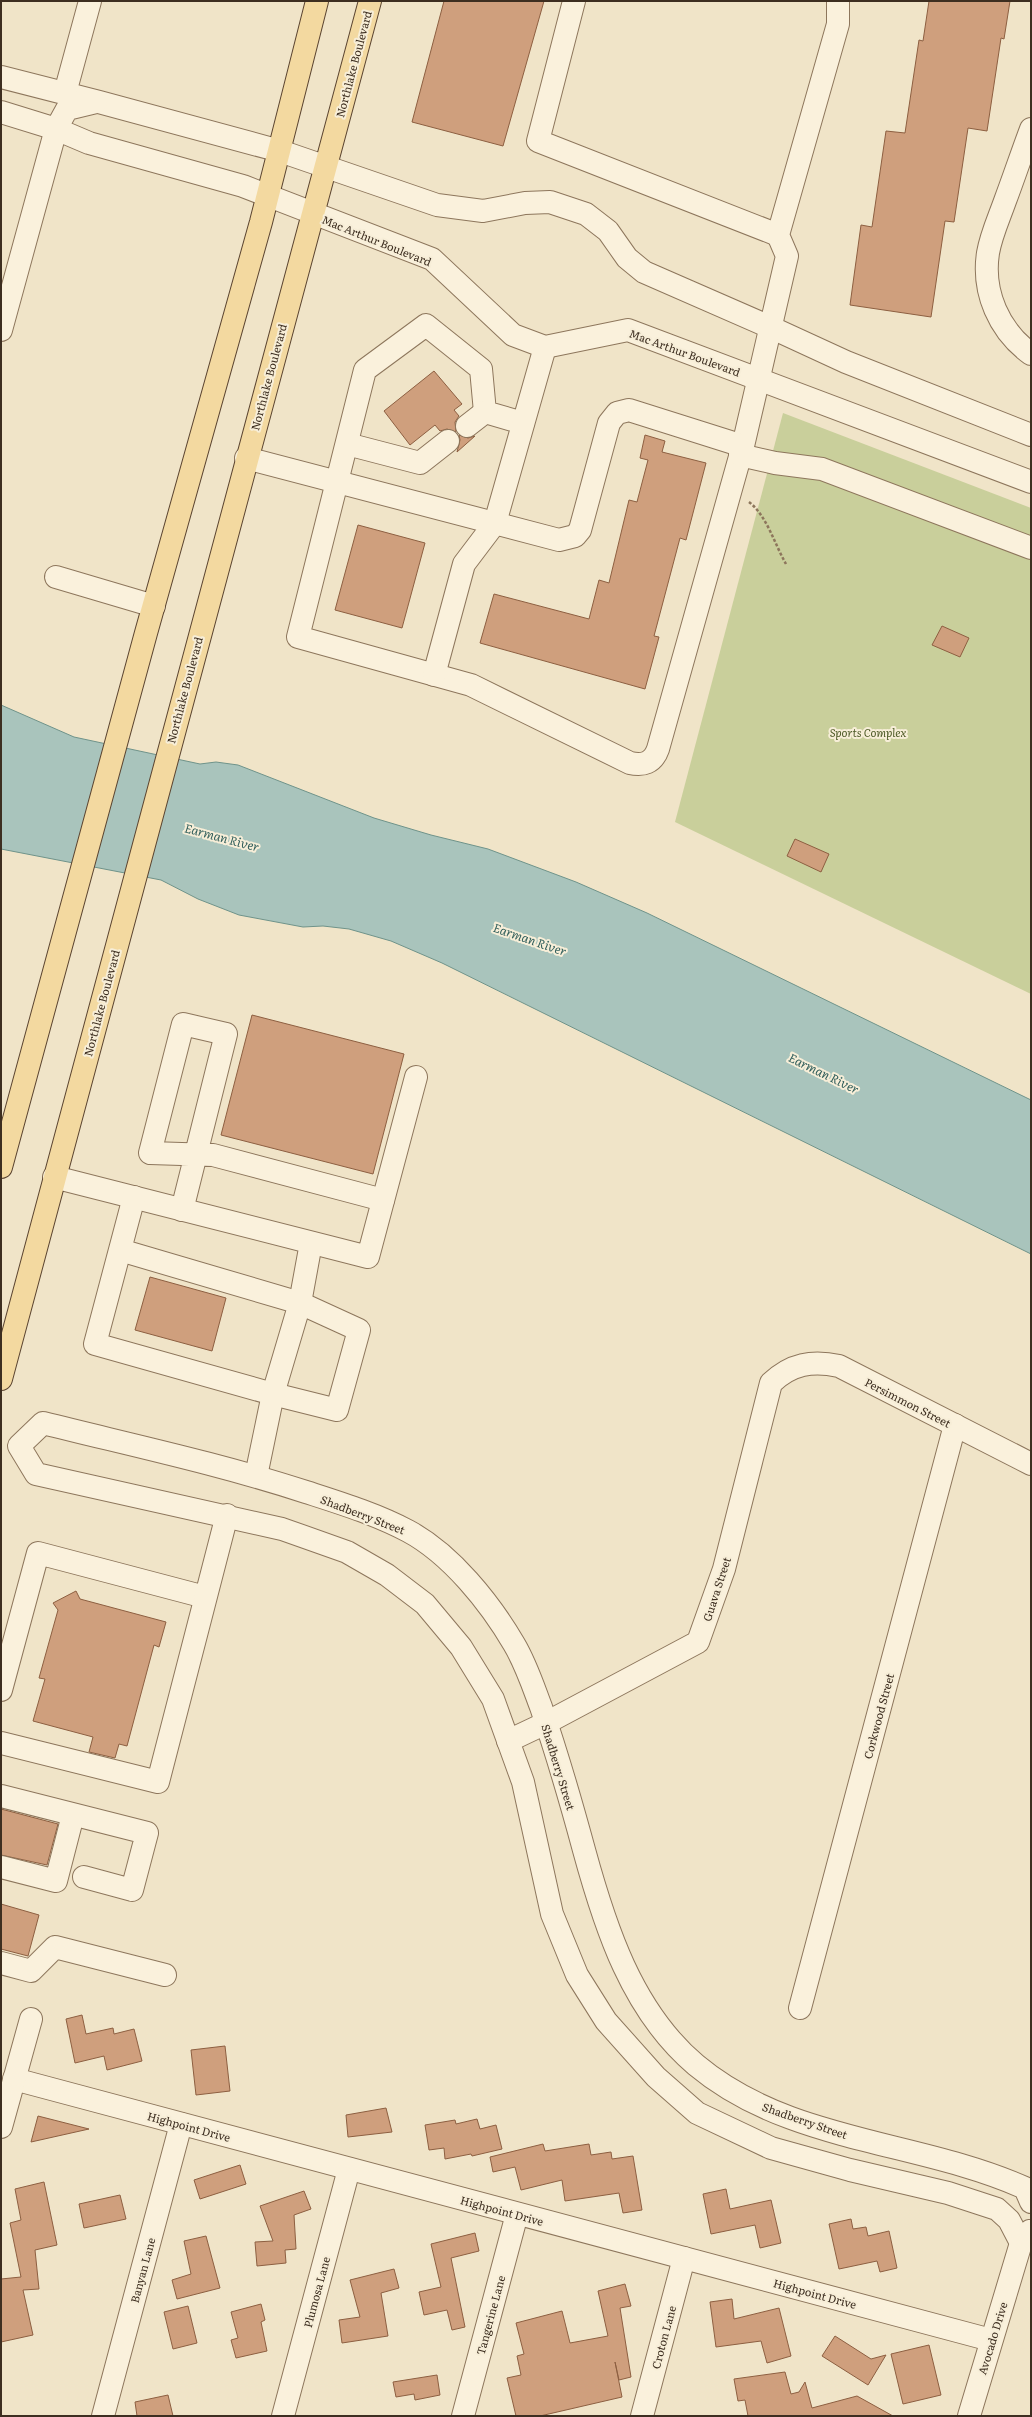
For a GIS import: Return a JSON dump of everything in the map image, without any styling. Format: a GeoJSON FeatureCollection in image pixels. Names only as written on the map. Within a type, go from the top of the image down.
{"type":"FeatureCollection","features":[{"type":"Feature","properties":{"kind":"main road"},"geometry":{"type":"LineString","coordinates":[[2,1162],[78,881],[280,151],[317,1]]}},
{"type":"Feature","properties":{"kind":"main road","name":"Northlake Boulevard"},"geometry":{"type":"LineString","coordinates":[[1,1379],[246,458],[370,1]]}},
{"type":"Feature","properties":{"kind":"street"},"geometry":{"type":"LineString","coordinates":[[66,93],[90,1]]}},
{"type":"Feature","properties":{"kind":"street"},"geometry":{"type":"LineString","coordinates":[[574,1],[538,142],[778,235]]}},
{"type":"Feature","properties":{"kind":"street"},"geometry":{"type":"LineString","coordinates":[[485,412],[481,369],[426,325],[365,370],[298,637],[471,685],[630,763],[640,765],[650,761],[655,756],[658,749],[742,451],[760,380],[770,326],[787,256],[778,235],[838,24],[838,1]]}},
{"type":"Feature","properties":{"kind":"street"},"geometry":{"type":"LineString","coordinates":[[1,78],[66,93],[280,151],[325,165],[437,205],[483,211],[525,203],[550,202],[586,214],[608,230],[627,258],[644,272],[770,326],[846,362],[1031,435]]}},
{"type":"Feature","properties":{"kind":"street"},"geometry":{"type":"LineString","coordinates":[[1,330],[56,129],[67,109],[99,102]]}},
{"type":"Feature","properties":{"kind":"street","name":"Mac Arthur Boulevard"},"geometry":{"type":"LineString","coordinates":[[1,112],[56,129],[89,143],[268,195],[313,214],[432,259],[513,336],[545,347],[628,330],[1031,482]]}},
{"type":"Feature","properties":{"kind":"street"},"geometry":{"type":"LineString","coordinates":[[1031,129],[992,238],[986,266],[987,281],[994,308],[1013,338],[1031,354]]}},
{"type":"Feature","properties":{"kind":"street"},"geometry":{"type":"LineString","coordinates":[[434,675],[464,564],[495,523],[545,347]]}},
{"type":"Feature","properties":{"kind":"street"},"geometry":{"type":"LineString","coordinates":[[246,458],[559,540],[575,536],[583,524],[610,423],[617,413],[624,410],[775,463],[822,469],[1031,548]]}},
{"type":"Feature","properties":{"kind":"street"},"geometry":{"type":"LineString","coordinates":[[485,412],[523,423]]}},
{"type":"Feature","properties":{"kind":"street"},"geometry":{"type":"LineString","coordinates":[[467,426],[485,412]]}},
{"type":"Feature","properties":{"kind":"street"},"geometry":{"type":"LineString","coordinates":[[347,444],[420,463],[448,441]]}},
{"type":"Feature","properties":{"kind":"street"},"geometry":{"type":"LineString","coordinates":[[56,577],[154,606]]}},
{"type":"Feature","properties":{"kind":"street"},"geometry":{"type":"LineString","coordinates":[[182,1210],[196,1154],[226,1034],[183,1024],[150,1153],[196,1154],[213,1155],[383,1200]]}},
{"type":"Feature","properties":{"kind":"street"},"geometry":{"type":"LineString","coordinates":[[54,1177],[368,1257],[416,1077]]}},
{"type":"Feature","properties":{"kind":"street"},"geometry":{"type":"LineString","coordinates":[[120,1250],[300,1303],[359,1330],[337,1410],[273,1394],[95,1344],[134,1197]]}},
{"type":"Feature","properties":{"kind":"street"},"geometry":{"type":"LineString","coordinates":[[256,1476],[273,1394],[300,1303],[311,1243]]}},
{"type":"Feature","properties":{"kind":"street","name":"Persimmon Street"},"geometry":{"type":"LineString","coordinates":[[782,1373],[795,1366],[809,1363],[824,1363],[838,1366],[1031,1464]]}},
{"type":"Feature","properties":{"kind":"street","name":"Guava Street"},"geometry":{"type":"LineString","coordinates":[[508,1741],[546,1724],[698,1642],[724,1569],[771,1383],[782,1373]]}},
{"type":"Feature","properties":{"kind":"street","name":"Shadberry Street"},"geometry":{"type":"LineString","coordinates":[[1025,2250],[1009,2220],[997,2209],[948,2193],[850,2170],[771,2148],[697,2113],[656,2077],[606,2021],[577,1975],[552,1914],[523,1782],[493,1699],[461,1648],[425,1604],[387,1575],[347,1552],[282,1529],[227,1515],[36,1474],[10,1444],[43,1423],[256,1476],[352,1507],[409,1531],[435,1550],[482,1597],[515,1646],[528,1673],[546,1724],[598,1902],[620,1960],[650,2011],[673,2043],[708,2074],[742,2096],[768,2109],[842,2134],[1001,2177],[1025,2188],[1031,2202]]}},
{"type":"Feature","properties":{"kind":"street","name":"Corkwood Street"},"geometry":{"type":"LineString","coordinates":[[800,2008],[955,1425]]}},
{"type":"Feature","properties":{"kind":"street"},"geometry":{"type":"LineString","coordinates":[[1,1743],[158,1782],[227,1515]]}},
{"type":"Feature","properties":{"kind":"street"},"geometry":{"type":"LineString","coordinates":[[1,1690],[38,1553],[205,1597]]}},
{"type":"Feature","properties":{"kind":"street"},"geometry":{"type":"LineString","coordinates":[[1,1796],[147,1833],[132,1890],[84,1877]]}},
{"type":"Feature","properties":{"kind":"street"},"geometry":{"type":"LineString","coordinates":[[1,1867],[56,1880],[73,1815]]}},
{"type":"Feature","properties":{"kind":"street"},"geometry":{"type":"LineString","coordinates":[[1,1963],[31,1971],[55,1946],[165,1975]]}},
{"type":"Feature","properties":{"kind":"street"},"geometry":{"type":"LineString","coordinates":[[1,2127],[31,2019]]}},
{"type":"Feature","properties":{"kind":"street","name":"Highpoint Drive"},"geometry":{"type":"LineString","coordinates":[[14,2079],[991,2340]]}},
{"type":"Feature","properties":{"kind":"street","name":"Banyan Lane"},"geometry":{"type":"LineString","coordinates":[[103,2416],[181,2124]]}},
{"type":"Feature","properties":{"kind":"street","name":"Plumosa Lane"},"geometry":{"type":"LineString","coordinates":[[283,2416],[349,2169]]}},
{"type":"Feature","properties":{"kind":"street","name":"Tangerine Lane"},"geometry":{"type":"LineString","coordinates":[[463,2416],[517,2214]]}},
{"type":"Feature","properties":{"kind":"street","name":"Avocado Drive"},"geometry":{"type":"LineString","coordinates":[[969,2416],[991,2340],[1025,2250]]}},
{"type":"Feature","properties":{"kind":"street","name":"Croton Lane"},"geometry":{"type":"LineString","coordinates":[[642,2416],[684,2258]]}},
{"type":"Feature","properties":{"kind":"path"},"geometry":{"type":"LineString","coordinates":[[745,499],[760,510],[775,546],[786,564]]}},
{"type":"Feature","properties":{"kind":"green space","name":"Sports Complex"},"geometry":{"type":"Polygon","coordinates":[[[783,413],[1031,508],[1031,994],[675,822],[783,413]]]}},
{"type":"Feature","properties":{"kind":"water","name":"Earman River"},"geometry":{"type":"Polygon","coordinates":[[[1,705],[74,737],[200,764],[216,762],[238,765],[374,818],[431,835],[488,849],[576,882],[647,913],[1031,1100],[1031,1254],[442,963],[391,941],[349,929],[323,926],[303,927],[239,915],[198,899],[161,880],[1,849],[1,705]]]}},
{"type":"Feature","properties":{"kind":"building"},"geometry":{"type":"Polygon","coordinates":[[[444,1],[544,1],[503,146],[412,122],[444,1]]]}},
{"type":"Feature","properties":{"kind":"building"},"geometry":{"type":"Polygon","coordinates":[[[929,1],[1010,1],[1004,39],[1001,38],[987,131],[968,128],[954,222],[945,221],[931,317],[850,305],[861,225],[872,227],[886,131],[905,133],[919,40],[923,41],[929,1]]]}},
{"type":"Feature","properties":{"kind":"building"},"geometry":{"type":"Polygon","coordinates":[[[434,371],[462,404],[454,410],[459,416],[455,422],[456,432],[447,429],[440,431],[435,425],[410,445],[384,411],[434,371]]]}},
{"type":"Feature","properties":{"kind":"building"},"geometry":{"type":"Polygon","coordinates":[[[459,435],[468,438],[475,436],[457,452],[460,440],[459,435]]]}},
{"type":"Feature","properties":{"kind":"building"},"geometry":{"type":"Polygon","coordinates":[[[645,435],[665,441],[662,452],[706,463],[686,540],[680,538],[654,636],[659,637],[645,689],[480,643],[494,594],[589,619],[599,580],[609,583],[629,500],[637,502],[648,460],[640,458],[645,435]]]}},
{"type":"Feature","properties":{"kind":"building"},"geometry":{"type":"Polygon","coordinates":[[[358,525],[425,543],[402,628],[335,610],[358,525]]]}},
{"type":"Feature","properties":{"kind":"building"},"geometry":{"type":"Polygon","coordinates":[[[942,626],[969,638],[960,657],[932,645],[942,626]]]}},
{"type":"Feature","properties":{"kind":"building"},"geometry":{"type":"Polygon","coordinates":[[[795,839],[829,854],[821,872],[787,856],[795,839]]]}},
{"type":"Feature","properties":{"kind":"building"},"geometry":{"type":"Polygon","coordinates":[[[252,1015],[404,1054],[373,1174],[221,1135],[252,1015]]]}},
{"type":"Feature","properties":{"kind":"building"},"geometry":{"type":"Polygon","coordinates":[[[150,1277],[226,1298],[212,1351],[135,1330],[150,1277]]]}},
{"type":"Feature","properties":{"kind":"building"},"geometry":{"type":"Polygon","coordinates":[[[76,1591],[80,1599],[166,1622],[159,1647],[154,1645],[127,1746],[119,1744],[115,1758],[89,1752],[93,1737],[33,1721],[45,1679],[39,1678],[58,1610],[53,1603],[76,1591]]]}},
{"type":"Feature","properties":{"kind":"building"},"geometry":{"type":"Polygon","coordinates":[[[1,1809],[58,1824],[47,1865],[1,1855],[1,1809]]]}},
{"type":"Feature","properties":{"kind":"building"},"geometry":{"type":"Polygon","coordinates":[[[1,1904],[39,1915],[28,1956],[1,1949],[1,1904]]]}},
{"type":"Feature","properties":{"kind":"building"},"geometry":{"type":"Polygon","coordinates":[[[82,2015],[86,2034],[113,2028],[114,2034],[134,2029],[142,2061],[107,2070],[104,2056],[75,2063],[66,2019],[82,2015]]]}},
{"type":"Feature","properties":{"kind":"building"},"geometry":{"type":"Polygon","coordinates":[[[225,2046],[230,2091],[196,2095],[191,2050],[225,2046]]]}},
{"type":"Feature","properties":{"kind":"building"},"geometry":{"type":"Polygon","coordinates":[[[386,2108],[392,2132],[348,2137],[346,2115],[386,2108]]]}},
{"type":"Feature","properties":{"kind":"building"},"geometry":{"type":"Polygon","coordinates":[[[38,2116],[89,2129],[31,2142],[38,2116]]]}},
{"type":"Feature","properties":{"kind":"building"},"geometry":{"type":"Polygon","coordinates":[[[477,2119],[480,2129],[496,2125],[502,2149],[472,2156],[471,2154],[445,2159],[444,2148],[429,2150],[425,2125],[455,2120],[456,2124],[477,2119]]]}},
{"type":"Feature","properties":{"kind":"building"},"geometry":{"type":"Polygon","coordinates":[[[543,2144],[545,2151],[589,2144],[591,2155],[611,2152],[612,2159],[633,2156],[642,2210],[623,2213],[619,2193],[565,2201],[562,2180],[521,2190],[515,2167],[493,2172],[490,2157],[543,2144]]]}},
{"type":"Feature","properties":{"kind":"building"},"geometry":{"type":"Polygon","coordinates":[[[240,2165],[246,2184],[200,2199],[194,2180],[240,2165]]]}},
{"type":"Feature","properties":{"kind":"building"},"geometry":{"type":"Polygon","coordinates":[[[44,2182],[57,2245],[35,2250],[39,2289],[23,2290],[33,2335],[1,2342],[1,2279],[21,2277],[10,2223],[21,2220],[15,2189],[44,2182]]]}},
{"type":"Feature","properties":{"kind":"building"},"geometry":{"type":"Polygon","coordinates":[[[726,2189],[730,2209],[771,2200],[781,2243],[760,2248],[755,2225],[711,2234],[703,2194],[726,2189]]]}},
{"type":"Feature","properties":{"kind":"building"},"geometry":{"type":"Polygon","coordinates":[[[304,2191],[311,2209],[294,2215],[296,2249],[285,2250],[286,2263],[257,2266],[255,2242],[273,2241],[260,2206],[304,2191]]]}},
{"type":"Feature","properties":{"kind":"building"},"geometry":{"type":"Polygon","coordinates":[[[120,2195],[126,2219],[84,2228],[79,2204],[120,2195]]]}},
{"type":"Feature","properties":{"kind":"building"},"geometry":{"type":"Polygon","coordinates":[[[851,2219],[853,2229],[866,2227],[868,2236],[889,2231],[897,2268],[880,2272],[877,2261],[839,2269],[829,2224],[851,2219]]]}},
{"type":"Feature","properties":{"kind":"building"},"geometry":{"type":"Polygon","coordinates":[[[475,2233],[479,2251],[451,2258],[465,2327],[452,2330],[447,2310],[424,2315],[419,2292],[441,2287],[431,2244],[475,2233]]]}},
{"type":"Feature","properties":{"kind":"building"},"geometry":{"type":"Polygon","coordinates":[[[206,2236],[220,2288],[177,2299],[172,2280],[191,2274],[184,2241],[206,2236]]]}},
{"type":"Feature","properties":{"kind":"building"},"geometry":{"type":"Polygon","coordinates":[[[394,2269],[399,2288],[381,2293],[388,2336],[342,2343],[339,2320],[360,2317],[350,2280],[394,2269]]]}},
{"type":"Feature","properties":{"kind":"building"},"geometry":{"type":"Polygon","coordinates":[[[625,2284],[631,2306],[620,2308],[631,2377],[619,2380],[615,2362],[622,2397],[540,2416],[516,2416],[507,2378],[521,2375],[517,2356],[524,2354],[516,2323],[562,2311],[570,2343],[608,2336],[598,2291],[625,2284]]]}},
{"type":"Feature","properties":{"kind":"building"},"geometry":{"type":"Polygon","coordinates":[[[732,2299],[734,2319],[779,2308],[791,2356],[767,2363],[761,2341],[716,2347],[710,2302],[732,2299]]]}},
{"type":"Feature","properties":{"kind":"building"},"geometry":{"type":"Polygon","coordinates":[[[261,2304],[265,2320],[261,2322],[267,2351],[236,2358],[231,2340],[238,2338],[231,2312],[261,2304]]]}},
{"type":"Feature","properties":{"kind":"building"},"geometry":{"type":"Polygon","coordinates":[[[188,2306],[197,2343],[173,2349],[164,2312],[188,2306]]]}},
{"type":"Feature","properties":{"kind":"building"},"geometry":{"type":"Polygon","coordinates":[[[835,2336],[871,2359],[886,2355],[868,2385],[822,2356],[835,2336]]]}},
{"type":"Feature","properties":{"kind":"building"},"geometry":{"type":"Polygon","coordinates":[[[929,2345],[941,2395],[903,2404],[891,2354],[929,2345]]]}},
{"type":"Feature","properties":{"kind":"building"},"geometry":{"type":"Polygon","coordinates":[[[785,2372],[791,2394],[799,2392],[805,2382],[812,2408],[857,2396],[893,2416],[748,2416],[745,2400],[738,2401],[734,2379],[785,2372]]]}},
{"type":"Feature","properties":{"kind":"building"},"geometry":{"type":"Polygon","coordinates":[[[437,2375],[440,2395],[415,2400],[414,2394],[396,2397],[393,2382],[437,2375]]]}},
{"type":"Feature","properties":{"kind":"building"},"geometry":{"type":"Polygon","coordinates":[[[168,2395],[173,2416],[137,2416],[135,2402],[168,2395]]]}}]}
